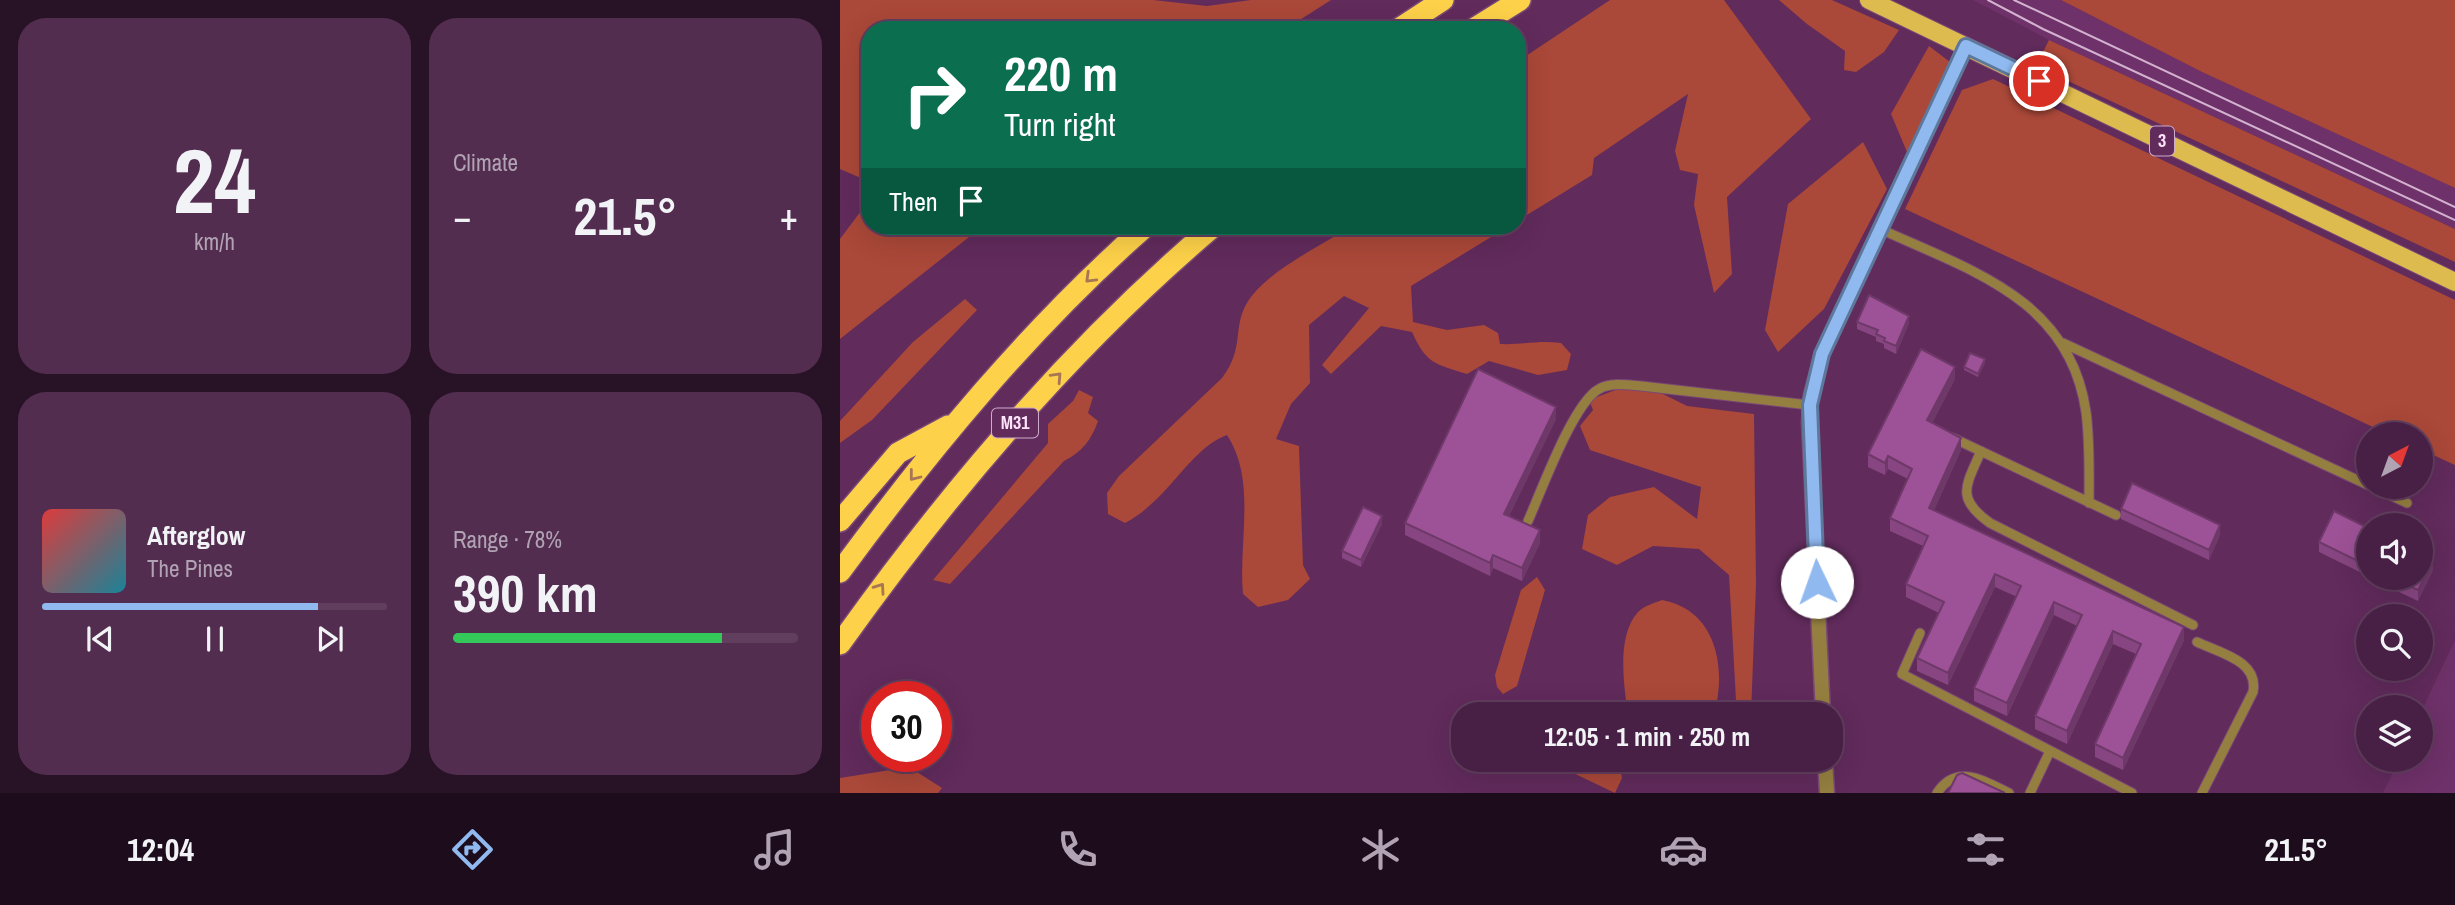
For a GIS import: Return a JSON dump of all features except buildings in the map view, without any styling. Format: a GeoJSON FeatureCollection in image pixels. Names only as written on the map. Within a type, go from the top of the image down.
{"type":"FeatureCollection","features":[{"type":"Feature","properties":{"kind":"highway"},"geometry":{"type":"LineString","coordinates":[[1410,21],[1443,0]]}},
{"type":"Feature","properties":{"kind":"highway"},"geometry":{"type":"LineString","coordinates":[[1486,21],[1520,0]]}},
{"type":"Feature","properties":{"kind":"highway","name":"M31"},"geometry":{"type":"LineString","coordinates":[[840,572],[956,422],[1070,297],[1136,235]]}},
{"type":"Feature","properties":{"kind":"highway","name":"M31"},"geometry":{"type":"LineString","coordinates":[[840,644],[894,568],[991,449],[1102,328],[1204,235]]}},
{"type":"Feature","properties":{"kind":"highway"},"geometry":{"type":"LineString","coordinates":[[840,521],[898,453],[956,422]]}},
{"type":"Feature","properties":{"kind":"main road","name":"3"},"geometry":{"type":"LineString","coordinates":[[1869,0],[2455,282]]}},
{"type":"Feature","properties":{"kind":"street"},"geometry":{"type":"LineString","coordinates":[[1822,702],[1810,405],[1822,354],[1878,228],[1966,46]]}},
{"type":"Feature","properties":{"kind":"street"},"geometry":{"type":"LineString","coordinates":[[1826,772],[1827,793]]}},
{"type":"Feature","properties":{"kind":"lane"},"geometry":{"type":"LineString","coordinates":[[1878,228],[1994,282],[2044,318],[2063,343],[2086,410],[2089,503]]}},
{"type":"Feature","properties":{"kind":"lane"},"geometry":{"type":"LineString","coordinates":[[2063,343],[2356,480]]}},
{"type":"Feature","properties":{"kind":"lane"},"geometry":{"type":"LineString","coordinates":[[1528,521],[1579,409],[1599,389],[1614,385],[1642,386],[1810,405]]}},
{"type":"Feature","properties":{"kind":"lane"},"geometry":{"type":"LineString","coordinates":[[1939,432],[2116,515]]}},
{"type":"Feature","properties":{"kind":"lane"},"geometry":{"type":"LineString","coordinates":[[1981,452],[1966,486],[1968,503],[1975,512],[1990,523],[2193,625]]}},
{"type":"Feature","properties":{"kind":"lane"},"geometry":{"type":"LineString","coordinates":[[2398,499],[2407,503]]}},
{"type":"Feature","properties":{"kind":"lane"},"geometry":{"type":"LineString","coordinates":[[1920,633],[1902,674],[2132,793]]}},
{"type":"Feature","properties":{"kind":"lane"},"geometry":{"type":"LineString","coordinates":[[2197,642],[2240,662],[2252,671],[2255,680],[2253,692],[2202,793]]}},
{"type":"Feature","properties":{"kind":"lane"},"geometry":{"type":"LineString","coordinates":[[2030,793],[2050,751]]}},
{"type":"Feature","properties":{"kind":"lane"},"geometry":{"type":"LineString","coordinates":[[1937,793],[1949,780],[1962,775],[1979,779],[2009,793]]}},
{"type":"Feature","properties":{"kind":"shaded area"},"geometry":{"type":"Polygon","coordinates":[[[840,0],[1153,0],[1207,6],[1251,0],[1331,0],[1298,21],[861,21],[861,178],[840,169],[840,0]]]}},
{"type":"Feature","properties":{"kind":"shaded area"},"geometry":{"type":"Polygon","coordinates":[[[1610,0],[1724,0],[1811,119],[1727,197],[1732,274],[1714,293],[1694,205],[1698,174],[1680,170],[1675,151],[1688,94],[1594,158],[1592,175],[1526,215],[1526,56],[1610,0]]]}},
{"type":"Feature","properties":{"kind":"shaded area"},"geometry":{"type":"Polygon","coordinates":[[[1779,0],[1832,0],[1899,30],[1884,52],[1856,72],[1844,70],[1845,51],[1779,0]]]}},
{"type":"Feature","properties":{"kind":"shaded area"},"geometry":{"type":"Polygon","coordinates":[[[1973,0],[2061,0],[2202,72],[2455,188],[2455,229],[2049,40],[1973,0]]]}},
{"type":"Feature","properties":{"kind":"shaded area"},"geometry":{"type":"Polygon","coordinates":[[[2061,0],[2455,0],[2455,188],[2202,72],[2061,0]]]}},
{"type":"Feature","properties":{"kind":"shaded area"},"geometry":{"type":"Polygon","coordinates":[[[2049,40],[2455,229],[2455,262],[2036,66],[2049,40]]]}},
{"type":"Feature","properties":{"kind":"shaded area"},"geometry":{"type":"Polygon","coordinates":[[[1929,46],[1950,62],[1907,152],[1891,114],[1929,46]]]}},
{"type":"Feature","properties":{"kind":"shaded area"},"geometry":{"type":"Polygon","coordinates":[[[1993,79],[2455,300],[2455,465],[2433,455],[2433,422],[2362,422],[1905,209],[1962,90],[1993,79]]]}},
{"type":"Feature","properties":{"kind":"shaded area"},"geometry":{"type":"Polygon","coordinates":[[[1863,142],[1887,189],[1824,309],[1778,352],[1765,330],[1788,204],[1863,142]]]}},
{"type":"Feature","properties":{"kind":"shaded area"},"geometry":{"type":"Polygon","coordinates":[[[861,211],[861,235],[972,235],[840,339],[840,239],[861,211]]]}},
{"type":"Feature","properties":{"kind":"shaded area"},"geometry":{"type":"Polygon","coordinates":[[[1337,235],[1494,235],[1411,286],[1413,322],[1447,330],[1484,325],[1498,333],[1500,344],[1561,343],[1571,354],[1567,370],[1538,375],[1489,361],[1467,374],[1432,361],[1412,332],[1381,326],[1331,374],[1322,365],[1369,308],[1344,296],[1309,325],[1310,383],[1291,404],[1276,439],[1299,446],[1303,565],[1310,579],[1288,600],[1258,607],[1243,594],[1244,492],[1236,453],[1227,435],[1201,451],[1154,502],[1125,523],[1108,514],[1107,493],[1119,476],[1222,378],[1234,357],[1243,312],[1255,292],[1280,270],[1337,235]]]}},
{"type":"Feature","properties":{"kind":"shaded area"},"geometry":{"type":"Polygon","coordinates":[[[965,299],[977,310],[872,420],[840,443],[840,421],[913,342],[965,299]]]}},
{"type":"Feature","properties":{"kind":"shaded area"},"geometry":{"type":"Polygon","coordinates":[[[1618,389],[1659,392],[1687,406],[1754,414],[1756,584],[1751,702],[1736,702],[1729,575],[1699,549],[1653,546],[1617,565],[1582,549],[1588,515],[1610,497],[1654,487],[1697,519],[1701,487],[1590,450],[1580,426],[1593,410],[1589,400],[1618,389]]]}},
{"type":"Feature","properties":{"kind":"shaded area"},"geometry":{"type":"Polygon","coordinates":[[[1079,390],[1093,397],[1088,413],[1098,421],[1086,444],[1064,461],[950,584],[933,580],[1048,443],[1048,424],[1073,401],[1079,390]]]}},
{"type":"Feature","properties":{"kind":"shaded area"},"geometry":{"type":"Polygon","coordinates":[[[1537,577],[1545,590],[1517,686],[1503,694],[1497,687],[1495,675],[1521,590],[1537,577]]]}},
{"type":"Feature","properties":{"kind":"shaded area"},"geometry":{"type":"Polygon","coordinates":[[[1662,600],[1681,606],[1695,616],[1706,629],[1714,644],[1718,661],[1717,702],[1626,702],[1624,647],[1631,622],[1646,606],[1662,600]]]}},
{"type":"Feature","properties":{"kind":"shaded area"},"geometry":{"type":"Polygon","coordinates":[[[2455,640],[2455,793],[2383,793],[2393,772],[2433,772],[2433,695],[2429,695],[2455,640]]]}},
{"type":"Feature","properties":{"kind":"shaded area"},"geometry":{"type":"Polygon","coordinates":[[[878,772],[917,772],[942,788],[938,793],[840,793],[840,778],[878,772]]]}},
{"type":"Feature","properties":{"kind":"shaded area"},"geometry":{"type":"Polygon","coordinates":[[[1571,772],[1621,772],[1622,778],[1615,793],[1571,772]]]}},
{"type":"Feature","properties":{"kind":"tram line"},"geometry":{"type":"LineString","coordinates":[[1988,0],[2043,29],[2455,220]]}},
{"type":"Feature","properties":{"kind":"tram line"},"geometry":{"type":"LineString","coordinates":[[2014,0],[2455,207]]}},
{"type":"Feature","properties":{"kind":"route"},"geometry":{"type":"LineString","coordinates":[[1817,582],[1809,422],[1810,405],[1822,354],[1878,228],[1966,46],[2039,81]]}}]}
